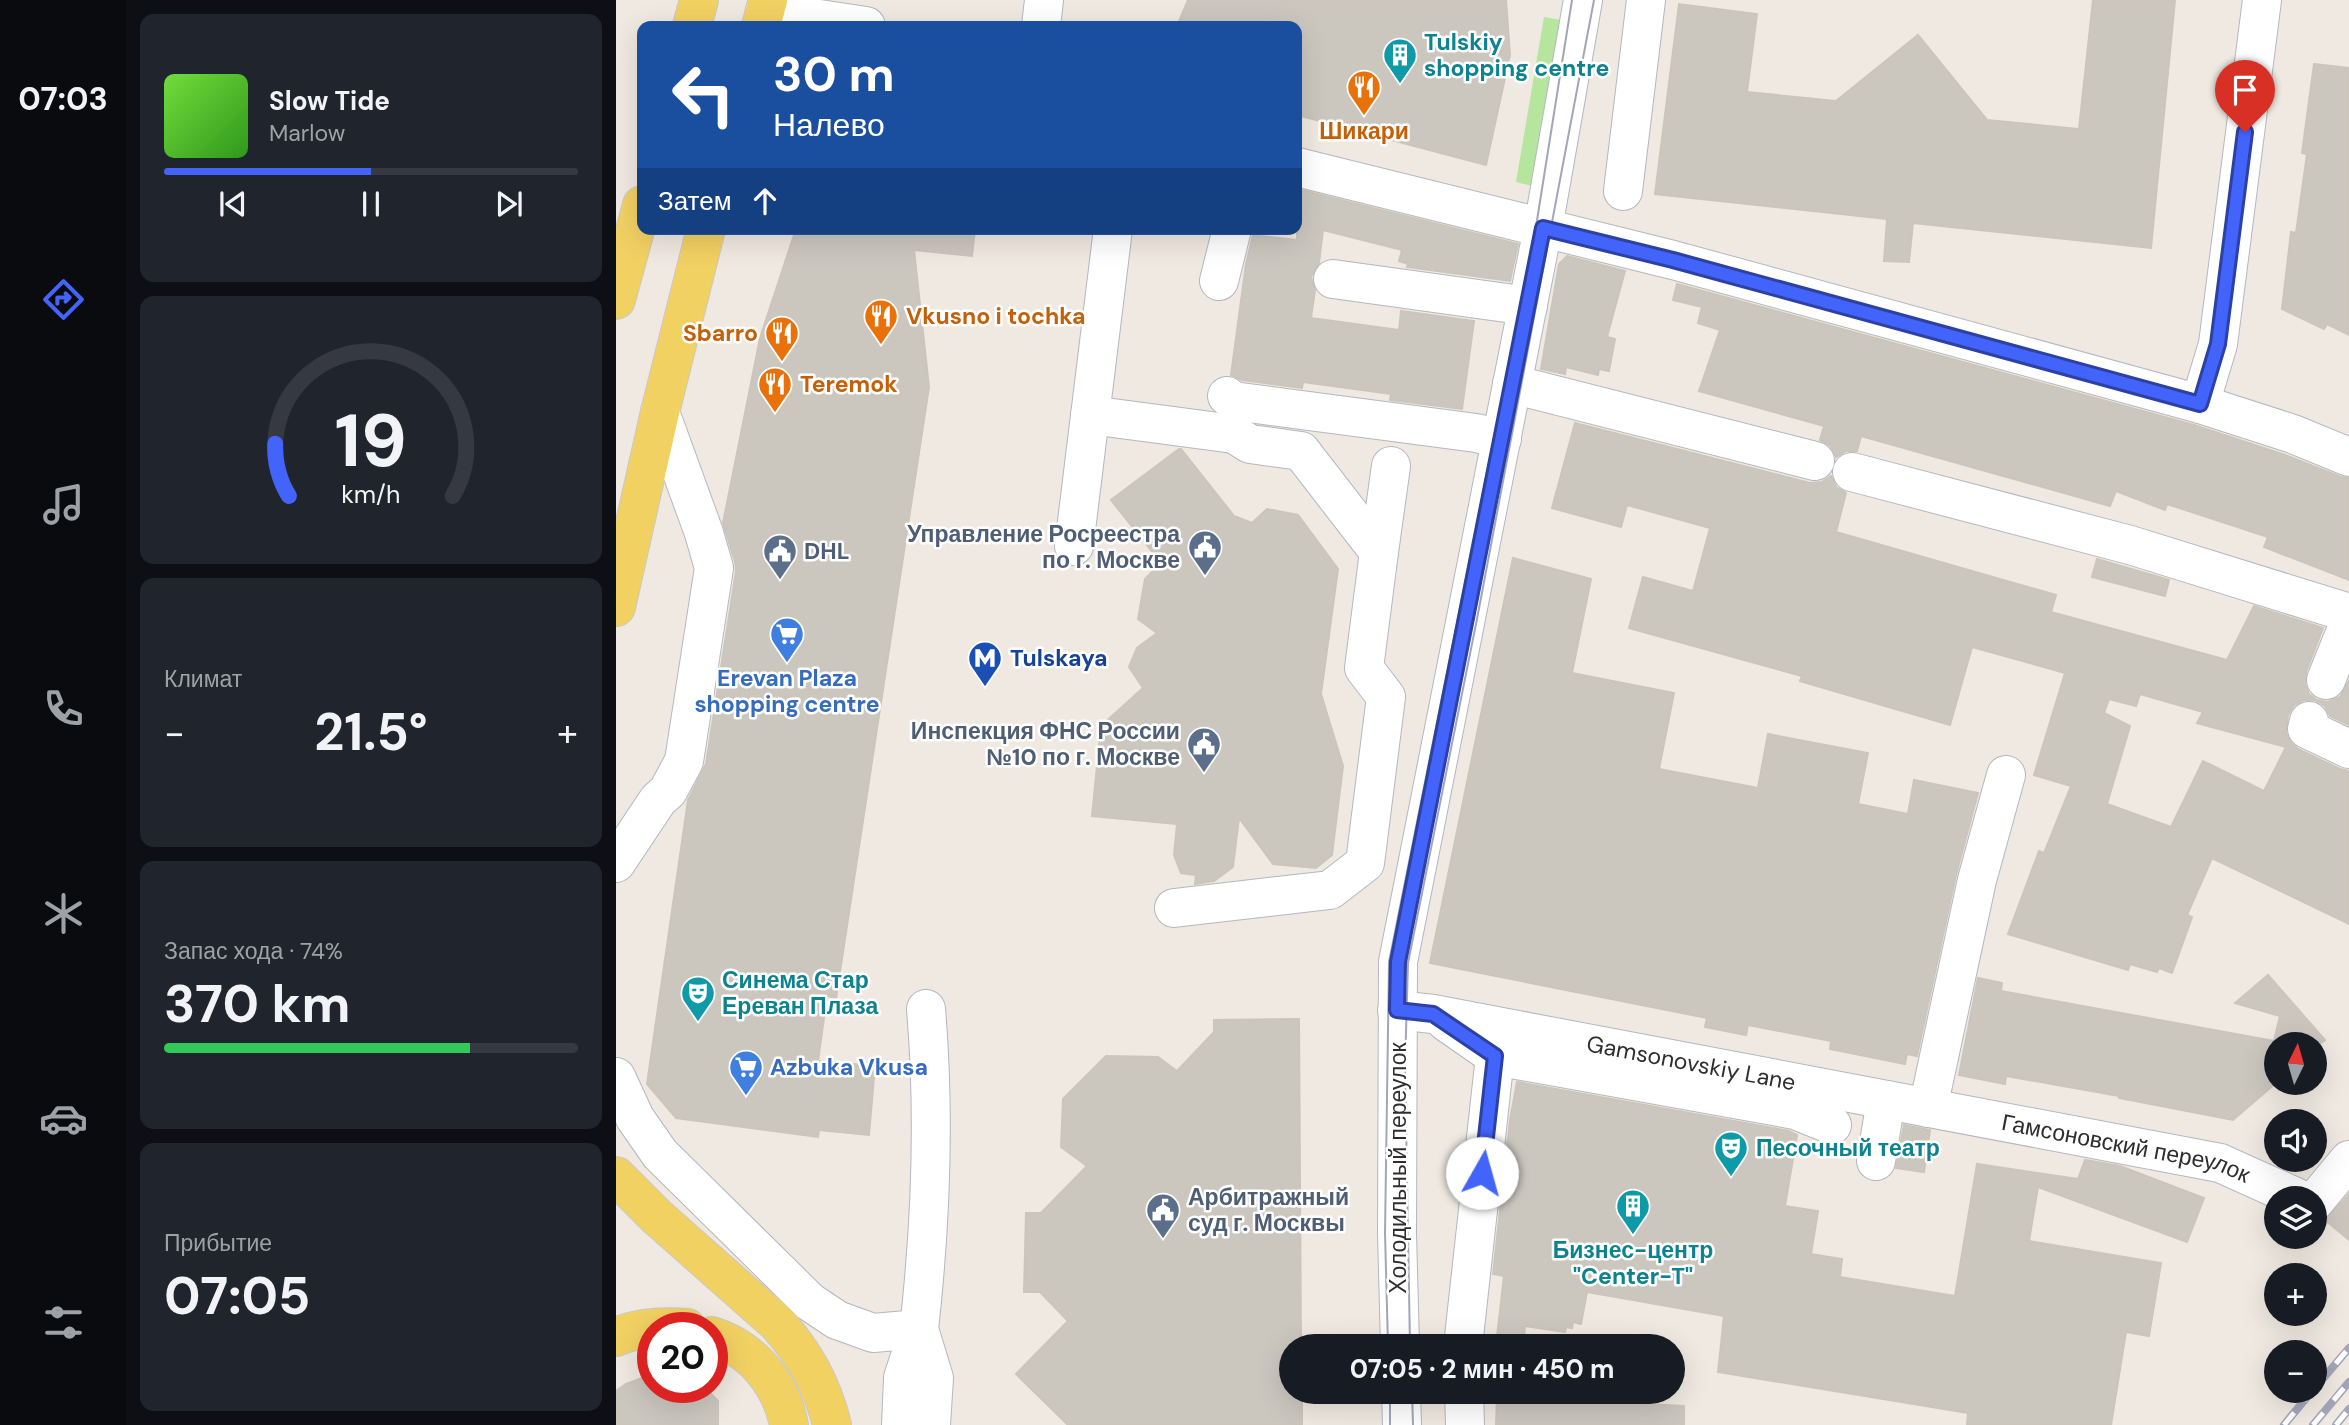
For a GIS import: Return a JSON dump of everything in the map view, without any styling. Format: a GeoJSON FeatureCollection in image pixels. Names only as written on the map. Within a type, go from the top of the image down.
{"type":"FeatureCollection","features":[{"type":"Feature","properties":{"kind":"main road"},"geometry":{"type":"LineString","coordinates":[[693,21],[699,0]]}},
{"type":"Feature","properties":{"kind":"main road"},"geometry":{"type":"LineString","coordinates":[[616,300],[637,223]]}},
{"type":"Feature","properties":{"kind":"main road"},"geometry":{"type":"LineString","coordinates":[[616,607],[660,412],[704,235]]}},
{"type":"Feature","properties":{"kind":"main road"},"geometry":{"type":"LineString","coordinates":[[616,1176],[656,1216],[778,1324],[820,1383],[832,1425]]}},
{"type":"Feature","properties":{"kind":"main road"},"geometry":{"type":"LineString","coordinates":[[616,1337],[637,1330]]}},
{"type":"Feature","properties":{"kind":"main road"},"geometry":{"type":"LineString","coordinates":[[728,1345],[745,1353],[769,1375],[785,1404],[789,1425]]}},
{"type":"Feature","properties":{"kind":"street"},"geometry":{"type":"LineString","coordinates":[[1042,21],[1044,0]]}},
{"type":"Feature","properties":{"kind":"street","name":"Холодильный переулок"},"geometry":{"type":"LineString","coordinates":[[1400,1334],[1397,1233],[1415,1012],[1398,962],[1543,228],[1583,0]]}},
{"type":"Feature","properties":{"kind":"street"},"geometry":{"type":"LineString","coordinates":[[1623,191],[1646,0]]}},
{"type":"Feature","properties":{"kind":"street"},"geometry":{"type":"LineString","coordinates":[[2200,404],[2218,344],[2262,0]]}},
{"type":"Feature","properties":{"kind":"street"},"geometry":{"type":"LineString","coordinates":[[765,12],[830,21]]}},
{"type":"Feature","properties":{"kind":"street"},"geometry":{"type":"LineString","coordinates":[[1302,168],[1673,260],[2200,404],[2293,434],[2349,457]]}},
{"type":"Feature","properties":{"kind":"street"},"geometry":{"type":"LineString","coordinates":[[1074,546],[1112,235]]}},
{"type":"Feature","properties":{"kind":"street"},"geometry":{"type":"LineString","coordinates":[[1219,281],[1230,235]]}},
{"type":"Feature","properties":{"kind":"street"},"geometry":{"type":"LineString","coordinates":[[1333,279],[1528,306]]}},
{"type":"Feature","properties":{"kind":"street"},"geometry":{"type":"LineString","coordinates":[[1512,384],[1815,461]]}},
{"type":"Feature","properties":{"kind":"street"},"geometry":{"type":"LineString","coordinates":[[1227,396],[1234,401],[1476,433],[1502,439]]}},
{"type":"Feature","properties":{"kind":"street"},"geometry":{"type":"LineString","coordinates":[[616,863],[658,800],[668,791],[684,761],[715,568],[660,412]]}},
{"type":"Feature","properties":{"kind":"street"},"geometry":{"type":"LineString","coordinates":[[1090,415],[1234,434],[1250,444],[1301,451],[1379,552]]}},
{"type":"Feature","properties":{"kind":"street"},"geometry":{"type":"LineString","coordinates":[[1174,908],[1330,890],[1365,863],[1386,697],[1364,668],[1391,466]]}},
{"type":"Feature","properties":{"kind":"street"},"geometry":{"type":"LineString","coordinates":[[1852,472],[2130,545],[2349,613]]}},
{"type":"Feature","properties":{"kind":"street"},"geometry":{"type":"LineString","coordinates":[[2326,680],[2349,623]]}},
{"type":"Feature","properties":{"kind":"street"},"geometry":{"type":"LineString","coordinates":[[2309,721],[2306,729],[2349,749]]}},
{"type":"Feature","properties":{"kind":"street"},"geometry":{"type":"LineString","coordinates":[[1928,1108],[1977,880],[2006,775]]}},
{"type":"Feature","properties":{"kind":"street"},"geometry":{"type":"LineString","coordinates":[[901,1425],[903,1378],[919,1329],[929,1231],[932,1077],[926,1009]]}},
{"type":"Feature","properties":{"kind":"street"},"geometry":{"type":"LineString","coordinates":[[1415,1012],[1495,1056],[1795,1110],[1832,1125]]}},
{"type":"Feature","properties":{"kind":"street","name":"Gamsonovskiy Lane"},"geometry":{"type":"LineString","coordinates":[[1415,1012],[1986,1119]]}},
{"type":"Feature","properties":{"kind":"street"},"geometry":{"type":"LineString","coordinates":[[1464,1334],[1495,1056]]}},
{"type":"Feature","properties":{"kind":"street"},"geometry":{"type":"LineString","coordinates":[[616,1077],[635,1118],[660,1154],[810,1302],[838,1320],[873,1333],[919,1329]]}},
{"type":"Feature","properties":{"kind":"street"},"geometry":{"type":"LineString","coordinates":[[1876,1161],[1886,1100]]}},
{"type":"Feature","properties":{"kind":"street","name":"Гамсоновский переулок"},"geometry":{"type":"LineString","coordinates":[[1986,1119],[2220,1163],[2271,1186]]}},
{"type":"Feature","properties":{"kind":"street"},"geometry":{"type":"LineString","coordinates":[[2327,1187],[2349,1160]]}},
{"type":"Feature","properties":{"kind":"street"},"geometry":{"type":"LineString","coordinates":[[919,1329],[934,1378],[931,1425]]}},
{"type":"Feature","properties":{"kind":"street"},"geometry":{"type":"LineString","coordinates":[[1401,1404],[1402,1425]]}},
{"type":"Feature","properties":{"kind":"street"},"geometry":{"type":"LineString","coordinates":[[1464,1404],[1465,1425]]}},
{"type":"Feature","properties":{"kind":"green space"},"geometry":{"type":"Polygon","coordinates":[[[1544,17],[1561,20],[1537,187],[1516,182],[1544,17]]]}},
{"type":"Feature","properties":{"kind":"building","name":"Tulskiy shopping centre"},"geometry":{"type":"Polygon","coordinates":[[[1188,0],[1506,0],[1510,55],[1486,165],[1302,116],[1302,21],[1179,21],[1188,0]]]}},
{"type":"Feature","properties":{"kind":"building"},"geometry":{"type":"Polygon","coordinates":[[[2093,0],[2175,0],[2151,248],[1913,223],[1909,262],[1884,261],[1887,219],[1655,194],[1679,4],[1757,14],[1747,92],[1836,101],[1918,35],[1987,120],[2079,129],[2093,0]]]}},
{"type":"Feature","properties":{"kind":"building"},"geometry":{"type":"Polygon","coordinates":[[[2314,64],[2349,68],[2349,335],[2327,324],[2324,329],[2282,309],[2291,232],[2296,233],[2307,154],[2302,153],[2314,64]]]}},
{"type":"Feature","properties":{"kind":"building"},"geometry":{"type":"Polygon","coordinates":[[[1302,190],[1518,244],[1510,281],[1407,267],[1408,264],[1399,261],[1402,250],[1323,230],[1319,263],[1311,277],[1315,290],[1311,318],[1399,330],[1401,311],[1474,321],[1462,409],[1390,400],[1391,394],[1303,382],[1302,388],[1242,380],[1231,375],[1246,264],[1253,235],[1297,240],[1297,235],[1302,235],[1302,190]]]}},
{"type":"Feature","properties":{"kind":"building","name":"Erevan Plaza shopping centre"},"geometry":{"type":"Polygon","coordinates":[[[794,235],[974,235],[972,256],[914,250],[929,387],[836,998],[827,996],[818,1061],[875,1066],[869,1135],[819,1130],[818,1137],[676,1118],[647,1084],[688,800],[706,764],[736,571],[723,523],[760,338],[794,235]]]}},
{"type":"Feature","properties":{"kind":"building"},"geometry":{"type":"Polygon","coordinates":[[[1567,256],[1625,271],[1607,337],[1615,339],[1609,371],[1599,369],[1598,375],[1566,367],[1565,374],[1541,369],[1559,264],[1567,256]]]}},
{"type":"Feature","properties":{"kind":"building"},"geometry":{"type":"Polygon","coordinates":[[[1677,284],[2194,425],[2349,478],[2349,580],[2264,547],[2268,537],[2167,504],[2165,510],[2116,491],[2110,506],[1861,436],[1857,451],[1846,451],[1836,457],[1831,446],[1820,440],[1824,426],[1699,391],[1720,330],[1698,323],[1702,307],[1673,300],[1677,284]]]}},
{"type":"Feature","properties":{"kind":"building"},"geometry":{"type":"Polygon","coordinates":[[[1575,423],[1810,483],[1822,482],[1831,476],[1836,487],[1846,493],[1836,532],[2056,595],[2051,612],[2227,660],[2254,606],[2323,628],[2306,672],[2305,684],[2309,694],[2317,700],[2328,702],[2340,697],[2349,681],[2349,725],[2330,716],[2325,706],[2315,700],[2304,700],[2294,705],[2288,715],[2286,733],[2290,742],[2298,749],[2349,771],[2349,924],[2212,858],[2187,915],[2192,917],[2172,973],[2159,968],[2157,972],[2130,964],[2128,970],[2008,934],[2039,851],[2044,853],[2071,786],[2034,775],[2065,673],[1972,647],[1950,725],[1800,681],[1802,676],[1629,628],[1643,577],[1693,591],[1710,528],[1627,505],[1621,527],[1552,508],[1575,423]],[[2140,694],[2136,706],[2109,699],[2104,713],[2130,726],[2107,804],[2171,827],[2203,761],[2264,791],[2286,747],[2197,723],[2203,712],[2140,694]]]}},
{"type":"Feature","properties":{"kind":"building"},"geometry":{"type":"Polygon","coordinates":[[[1179,449],[1234,516],[1252,523],[1267,509],[1298,515],[1338,569],[1321,694],[1343,766],[1332,855],[1316,868],[1273,864],[1239,818],[1233,867],[1214,881],[1195,884],[1196,875],[1181,873],[1174,855],[1177,824],[1092,816],[1101,726],[1143,688],[1129,667],[1137,648],[1157,633],[1138,619],[1145,579],[1161,563],[1111,500],[1179,449]]]}},
{"type":"Feature","properties":{"kind":"building"},"geometry":{"type":"Polygon","coordinates":[[[1513,558],[1591,579],[1572,673],[1674,693],[1659,769],[1758,788],[1768,734],[1868,753],[1858,804],[1908,814],[1914,780],[1978,793],[1956,875],[1917,1056],[1907,1054],[1905,1064],[1830,1049],[1831,1041],[1748,1025],[1746,1035],[1705,1027],[1707,1018],[1430,963],[1513,558]]]}},
{"type":"Feature","properties":{"kind":"building"},"geometry":{"type":"Polygon","coordinates":[[[2097,559],[2169,580],[2165,596],[2092,577],[2097,559]]]}},
{"type":"Feature","properties":{"kind":"building"},"geometry":{"type":"Polygon","coordinates":[[[2268,975],[2318,1032],[2276,1032],[2280,1016],[2235,1003],[2268,975]]]}},
{"type":"Feature","properties":{"kind":"building"},"geometry":{"type":"Polygon","coordinates":[[[1978,978],[2002,983],[2001,991],[2264,1039],[2264,1093],[2233,1120],[2006,1076],[2005,1084],[1959,1075],[1978,978]]]}},
{"type":"Feature","properties":{"kind":"building","name":"Арбитражный суд г. Москвы"},"geometry":{"type":"Polygon","coordinates":[[[1299,1019],[1301,1334],[1279,1334],[1279,1404],[1302,1404],[1302,1425],[1068,1425],[1016,1374],[1068,1321],[1040,1292],[1024,1292],[1026,1213],[1041,1213],[1087,1166],[1061,1147],[1063,1099],[1106,1056],[1158,1057],[1177,1071],[1214,1032],[1214,1020],[1299,1019]]]}},
{"type":"Feature","properties":{"kind":"building"},"geometry":{"type":"Polygon","coordinates":[[[1517,1082],[1789,1131],[1797,1135],[1785,1206],[1818,1211],[1811,1254],[1842,1259],[1840,1277],[1955,1296],[1977,1164],[2078,1179],[2085,1160],[2120,1166],[2204,1198],[2187,1242],[2038,1187],[2029,1241],[2161,1263],[2149,1336],[2126,1332],[2111,1425],[1967,1425],[1968,1413],[1718,1372],[1724,1316],[1587,1292],[1581,1324],[1573,1322],[1572,1328],[1566,1327],[1565,1332],[1525,1326],[1524,1334],[1497,1334],[1504,1276],[1493,1274],[1510,1120],[1517,1082]]]}},
{"type":"Feature","properties":{"kind":"building"},"geometry":{"type":"Polygon","coordinates":[[[1904,1125],[1930,1130],[1924,1172],[1896,1168],[1904,1125]]]}},
{"type":"Feature","properties":{"kind":"building"},"geometry":{"type":"Polygon","coordinates":[[[2349,1194],[2349,1240],[2327,1222],[2327,1218],[2349,1194]]]}},
{"type":"Feature","properties":{"kind":"building"},"geometry":{"type":"Polygon","coordinates":[[[637,1380],[637,1403],[718,1403],[718,1425],[616,1425],[616,1391],[637,1380]]]}},
{"type":"Feature","properties":{"kind":"building"},"geometry":{"type":"Polygon","coordinates":[[[1497,1404],[1684,1406],[1684,1425],[1496,1425],[1497,1404]]]}},
{"type":"Feature","properties":{"kind":"tram line"},"geometry":{"type":"LineString","coordinates":[[1388,1334],[1385,1233],[1389,962],[1535,233],[1572,0]]}},
{"type":"Feature","properties":{"kind":"tram line"},"geometry":{"type":"LineString","coordinates":[[1410,1334],[1405,1067],[1408,963],[1477,619],[1594,0]]}},
{"type":"Feature","properties":{"kind":"tram line"},"geometry":{"type":"LineString","coordinates":[[1390,1404],[1390,1425]]}},
{"type":"Feature","properties":{"kind":"tram line"},"geometry":{"type":"LineString","coordinates":[[1412,1404],[1413,1425]]}},
{"type":"Feature","properties":{"kind":"railway"},"geometry":{"type":"LineString","coordinates":[[2327,1374],[2349,1348]]}},
{"type":"Feature","properties":{"kind":"railway"},"geometry":{"type":"LineString","coordinates":[[2313,1425],[2349,1382]]}},
{"type":"Feature","properties":{"kind":"railway"},"geometry":{"type":"LineString","coordinates":[[2284,1425],[2302,1403]]}},
{"type":"Feature","properties":{"kind":"railway"},"geometry":{"type":"LineString","coordinates":[[2336,1425],[2349,1409]]}},
{"type":"Feature","properties":{"kind":"place","name":"Tulskiy shopping centre"},"geometry":{"type":"Point","coordinates":[1400,85]}},
{"type":"Feature","properties":{"kind":"place","name":"Шикари"},"geometry":{"type":"Point","coordinates":[1364,117]}},
{"type":"Feature","properties":{"kind":"place","name":"Vkusno i tochka"},"geometry":{"type":"Point","coordinates":[881,346]}},
{"type":"Feature","properties":{"kind":"place","name":"Sbarro"},"geometry":{"type":"Point","coordinates":[782,363]}},
{"type":"Feature","properties":{"kind":"place","name":"Teremok"},"geometry":{"type":"Point","coordinates":[775,414]}},
{"type":"Feature","properties":{"kind":"place","name":"Управление Росреестра по г. Москве"},"geometry":{"type":"Point","coordinates":[1205,577]}},
{"type":"Feature","properties":{"kind":"place","name":"DHL"},"geometry":{"type":"Point","coordinates":[780,581]}},
{"type":"Feature","properties":{"kind":"place","name":"Erevan Plaza shopping centre"},"geometry":{"type":"Point","coordinates":[787,664]}},
{"type":"Feature","properties":{"kind":"place","name":"Tulskaya"},"geometry":{"type":"Point","coordinates":[985,688]}},
{"type":"Feature","properties":{"kind":"place","name":"Инспекция ФНС России №10 по г. Москве"},"geometry":{"type":"Point","coordinates":[1204,774]}},
{"type":"Feature","properties":{"kind":"place","name":"Синема Стар Ереван Плаза"},"geometry":{"type":"Point","coordinates":[698,1023]}},
{"type":"Feature","properties":{"kind":"place","name":"Azbuka Vkusa"},"geometry":{"type":"Point","coordinates":[746,1097]}},
{"type":"Feature","properties":{"kind":"place","name":"Песочный театр"},"geometry":{"type":"Point","coordinates":[1731,1178]}},
{"type":"Feature","properties":{"kind":"place","name":"Бизнес-центр \"Center-T\""},"geometry":{"type":"Point","coordinates":[1633,1236]}},
{"type":"Feature","properties":{"kind":"place","name":"Арбитражный суд г. Москвы"},"geometry":{"type":"Point","coordinates":[1163,1240]}},
{"type":"Feature","properties":{"kind":"route"},"geometry":{"type":"LineString","coordinates":[[1482,1173],[1495,1056],[1433,1014],[1397,1010],[1398,962],[1543,228],[1673,260],[2200,404],[2218,344],[2245,132]]}}]}
